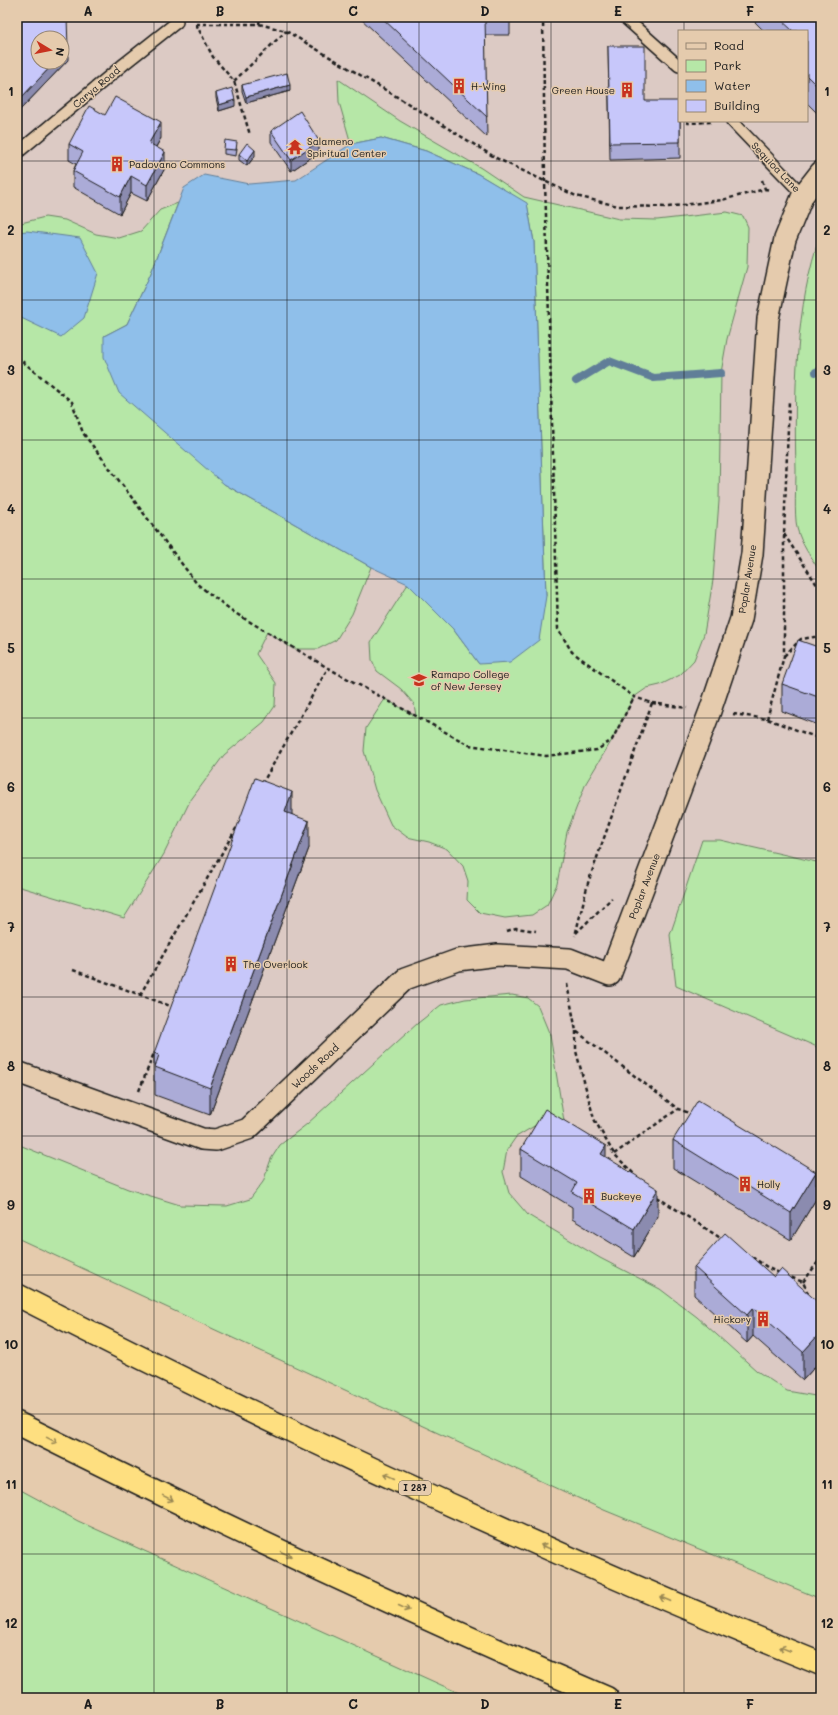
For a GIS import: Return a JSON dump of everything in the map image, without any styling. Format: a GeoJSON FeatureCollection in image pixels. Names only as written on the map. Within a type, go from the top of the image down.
{"type":"FeatureCollection","features":[{"type":"Feature","properties":{"kind":"highway","name":"I 287"},"geometry":{"type":"LineString","coordinates":[[17,1295],[193,1384],[458,1508],[588,1566],[821,1664]]}},
{"type":"Feature","properties":{"kind":"highway"},"geometry":{"type":"LineString","coordinates":[[17,1423],[277,1550],[542,1670],[608,1698]]}},
{"type":"Feature","properties":{"kind":"street","name":"Poplar Avenue"},"geometry":{"type":"LineString","coordinates":[[610,975],[710,711],[741,619],[752,554],[768,318],[785,239],[803,195],[821,172]]}},
{"type":"Feature","properties":{"kind":"street","name":"Woods Road"},"geometry":{"type":"LineString","coordinates":[[17,1072],[202,1139],[216,1140],[248,1129],[406,980],[458,960],[498,954],[569,959],[610,975]]}},
{"type":"Feature","properties":{"kind":"lane"},"geometry":{"type":"LineString","coordinates":[[624,17],[678,65]]}},
{"type":"Feature","properties":{"kind":"lane","name":"Carya Road"},"geometry":{"type":"LineString","coordinates":[[17,153],[177,22]]}},
{"type":"Feature","properties":{"kind":"lane","name":"Sequioa Lane"},"geometry":{"type":"LineString","coordinates":[[733,122],[803,195]]}},
{"type":"Feature","properties":{"kind":"path"},"geometry":{"type":"LineString","coordinates":[[259,24],[260,17]]}},
{"type":"Feature","properties":{"kind":"path"},"geometry":{"type":"LineString","coordinates":[[542,17],[545,181],[558,629],[572,652],[634,697],[652,703],[767,719],[821,739]]}},
{"type":"Feature","properties":{"kind":"path"},"geometry":{"type":"LineString","coordinates":[[177,22],[195,24],[259,24],[286,31],[496,158],[576,196],[618,206],[668,207],[722,200],[765,189]]}},
{"type":"Feature","properties":{"kind":"path"},"geometry":{"type":"LineString","coordinates":[[195,24],[213,57],[234,81],[250,135]]}},
{"type":"Feature","properties":{"kind":"path"},"geometry":{"type":"LineString","coordinates":[[234,81],[286,31]]}},
{"type":"Feature","properties":{"kind":"path"},"geometry":{"type":"LineString","coordinates":[[17,358],[72,402],[83,433],[197,584],[235,613],[328,668],[469,745],[546,756],[597,750],[612,740],[634,697]]}},
{"type":"Feature","properties":{"kind":"path"},"geometry":{"type":"LineString","coordinates":[[767,719],[784,656],[784,534],[789,393]]}},
{"type":"Feature","properties":{"kind":"path"},"geometry":{"type":"LineString","coordinates":[[784,534],[821,591]]}},
{"type":"Feature","properties":{"kind":"path"},"geometry":{"type":"LineString","coordinates":[[784,656],[801,639],[821,636]]}},
{"type":"Feature","properties":{"kind":"path"},"geometry":{"type":"LineString","coordinates":[[258,790],[328,668]]}},
{"type":"Feature","properties":{"kind":"path"},"geometry":{"type":"LineString","coordinates":[[636,1177],[614,1154],[594,1119],[576,1051],[576,1031],[566,980],[569,959],[588,883],[652,703]]}},
{"type":"Feature","properties":{"kind":"path"},"geometry":{"type":"LineString","coordinates":[[140,995],[239,824]]}},
{"type":"Feature","properties":{"kind":"path"},"geometry":{"type":"LineString","coordinates":[[73,970],[173,1007]]}},
{"type":"Feature","properties":{"kind":"path"},"geometry":{"type":"LineString","coordinates":[[576,1031],[678,1109],[693,1114]]}},
{"type":"Feature","properties":{"kind":"path"},"geometry":{"type":"LineString","coordinates":[[614,1154],[678,1109]]}},
{"type":"Feature","properties":{"kind":"path"},"geometry":{"type":"LineString","coordinates":[[814,1183],[821,1187]]}},
{"type":"Feature","properties":{"kind":"path"},"geometry":{"type":"LineString","coordinates":[[653,1194],[724,1240]]}},
{"type":"Feature","properties":{"kind":"path"},"geometry":{"type":"LineString","coordinates":[[750,1256],[770,1269],[803,1282],[810,1299]]}},
{"type":"Feature","properties":{"kind":"path"},"geometry":{"type":"LineString","coordinates":[[803,1282],[821,1258]]}},
{"type":"Feature","properties":{"kind":"shaded area","name":"Ramapo College of New Jersey"},"geometry":{"type":"Polygon","coordinates":[[[17,17],[821,17],[821,1599],[604,1510],[17,1238],[17,17]]]}},
{"type":"Feature","properties":{"kind":"green space"},"geometry":{"type":"Polygon","coordinates":[[[338,79],[400,121],[481,168],[524,197],[619,219],[657,220],[727,212],[743,216],[748,227],[747,267],[727,339],[721,373],[719,501],[713,580],[704,634],[694,660],[680,675],[660,685],[647,688],[634,697],[612,740],[586,783],[567,832],[557,884],[547,905],[532,915],[505,918],[480,913],[467,900],[468,881],[463,866],[447,849],[429,842],[407,837],[391,825],[375,790],[364,751],[366,728],[385,699],[416,716],[414,704],[401,689],[377,671],[372,660],[371,642],[408,584],[453,629],[479,664],[546,596],[534,242],[527,204],[478,174],[426,151],[381,138],[351,144],[339,102],[338,79]]]}},
{"type":"Feature","properties":{"kind":"green space"},"geometry":{"type":"Polygon","coordinates":[[[178,203],[151,273],[127,324],[104,336],[224,484],[371,567],[352,614],[336,640],[318,649],[293,649],[267,632],[256,654],[276,683],[275,706],[264,722],[224,755],[190,801],[164,854],[124,918],[17,886],[17,224],[45,217],[65,220],[96,234],[119,238],[141,231],[160,210],[178,203]]]}},
{"type":"Feature","properties":{"kind":"green space"},"geometry":{"type":"Polygon","coordinates":[[[821,233],[821,573],[801,540],[796,522],[795,411],[801,320],[812,261],[821,233]]]}},
{"type":"Feature","properties":{"kind":"green space"},"geometry":{"type":"Polygon","coordinates":[[[702,840],[720,840],[821,863],[821,1051],[815,1046],[676,986],[670,935],[702,840]]]}},
{"type":"Feature","properties":{"kind":"green space"},"geometry":{"type":"Polygon","coordinates":[[[512,995],[528,998],[538,1006],[550,1035],[564,1121],[536,1125],[516,1137],[507,1150],[503,1172],[509,1193],[528,1215],[600,1258],[660,1289],[697,1317],[757,1371],[787,1391],[821,1397],[821,1599],[604,1510],[17,1238],[17,1144],[128,1189],[180,1205],[227,1206],[250,1199],[263,1182],[271,1159],[280,1145],[307,1124],[418,1023],[441,1005],[465,999],[512,995]]]}},
{"type":"Feature","properties":{"kind":"green space"},"geometry":{"type":"Polygon","coordinates":[[[17,1488],[78,1521],[470,1698],[17,1698],[17,1488]]]}},
{"type":"Feature","properties":{"kind":"water"},"geometry":{"type":"Polygon","coordinates":[[[381,138],[426,151],[478,174],[527,203],[534,242],[546,596],[539,640],[510,662],[479,664],[453,629],[408,584],[371,567],[224,484],[119,393],[104,357],[104,336],[127,324],[151,273],[184,188],[204,175],[249,184],[296,180],[351,144],[381,138]]]}},
{"type":"Feature","properties":{"kind":"water"},"geometry":{"type":"Polygon","coordinates":[[[27,231],[80,238],[98,273],[84,318],[61,337],[17,316],[17,232],[27,231]]]}},
{"type":"Feature","properties":{"kind":"building"},"geometry":{"type":"Polygon","coordinates":[[[17,17],[67,17],[67,30],[30,30],[30,70],[47,70],[20,99],[18,97],[17,98],[17,17]]]}},
{"type":"Feature","properties":{"kind":"building","name":"H-Wing"},"geometry":{"type":"Polygon","coordinates":[[[381,17],[485,17],[487,117],[381,17]]]}},
{"type":"Feature","properties":{"kind":"building"},"geometry":{"type":"Polygon","coordinates":[[[778,17],[821,17],[821,84],[818,87],[808,77],[808,30],[792,30],[778,17]]]}},
{"type":"Feature","properties":{"kind":"building","name":"Green House"},"geometry":{"type":"Polygon","coordinates":[[[608,46],[645,46],[645,101],[678,101],[680,142],[610,143],[608,46]]]}},
{"type":"Feature","properties":{"kind":"building"},"geometry":{"type":"Polygon","coordinates":[[[287,73],[290,85],[246,97],[242,85],[287,73]]]}},
{"type":"Feature","properties":{"kind":"building"},"geometry":{"type":"Polygon","coordinates":[[[232,88],[235,100],[219,105],[216,93],[232,88]]]}},
{"type":"Feature","properties":{"kind":"building","name":"Padovano Commons"},"geometry":{"type":"Polygon","coordinates":[[[115,97],[161,122],[149,143],[165,152],[147,185],[131,176],[120,197],[73,171],[83,152],[69,144],[89,106],[105,115],[115,97]]]}},
{"type":"Feature","properties":{"kind":"building","name":"Salameno Spiritual Center"},"geometry":{"type":"Polygon","coordinates":[[[300,111],[319,141],[291,160],[271,131],[300,111]]]}},
{"type":"Feature","properties":{"kind":"building"},"geometry":{"type":"Polygon","coordinates":[[[225,140],[237,142],[236,150],[224,149],[225,140]]]}},
{"type":"Feature","properties":{"kind":"building"},"geometry":{"type":"Polygon","coordinates":[[[247,143],[255,150],[247,161],[239,154],[247,143]]]}},
{"type":"Feature","properties":{"kind":"building"},"geometry":{"type":"Polygon","coordinates":[[[798,640],[821,648],[821,698],[782,684],[798,640]]]}},
{"type":"Feature","properties":{"kind":"building","name":"The Overlook"},"geometry":{"type":"Polygon","coordinates":[[[255,778],[292,792],[285,812],[309,821],[210,1088],[155,1067],[159,1055],[154,1053],[255,778]]]}},
{"type":"Feature","properties":{"kind":"building"},"geometry":{"type":"Polygon","coordinates":[[[698,1100],[816,1172],[791,1213],[673,1140],[698,1100]]]}},
{"type":"Feature","properties":{"kind":"building"},"geometry":{"type":"Polygon","coordinates":[[[545,1109],[606,1146],[601,1154],[658,1189],[634,1229],[572,1192],[577,1183],[521,1149],[545,1109]]]}},
{"type":"Feature","properties":{"kind":"building"},"geometry":{"type":"Polygon","coordinates":[[[725,1233],[774,1277],[781,1269],[821,1305],[821,1332],[803,1352],[753,1308],[747,1315],[694,1267],[725,1233]]]}},
{"type":"Feature","properties":{"kind":"waterway"},"geometry":{"type":"LineString","coordinates":[[576,381],[609,361],[654,378],[721,373]]}},
{"type":"Feature","properties":{"kind":"waterway"},"geometry":{"type":"LineString","coordinates":[[816,372],[821,371]]}},
{"type":"Feature","properties":{"kind":"place","name":"H-Wing"},"geometry":{"type":"Point","coordinates":[459,86]}},
{"type":"Feature","properties":{"kind":"place","name":"Green House"},"geometry":{"type":"Point","coordinates":[627,90]}},
{"type":"Feature","properties":{"kind":"place","name":"Salameno Spiritual Center"},"geometry":{"type":"Point","coordinates":[295,147]}},
{"type":"Feature","properties":{"kind":"place","name":"Padovano Commons"},"geometry":{"type":"Point","coordinates":[117,164]}},
{"type":"Feature","properties":{"kind":"place","name":"Ramapo College of New Jersey"},"geometry":{"type":"Point","coordinates":[419,680]}},
{"type":"Feature","properties":{"kind":"place","name":"The Overlook"},"geometry":{"type":"Point","coordinates":[231,964]}},
{"type":"Feature","properties":{"kind":"place","name":"Holly"},"geometry":{"type":"Point","coordinates":[745,1184]}},
{"type":"Feature","properties":{"kind":"place","name":"Buckeye"},"geometry":{"type":"Point","coordinates":[589,1196]}},
{"type":"Feature","properties":{"kind":"place","name":"Hickory"},"geometry":{"type":"Point","coordinates":[763,1319]}}]}
